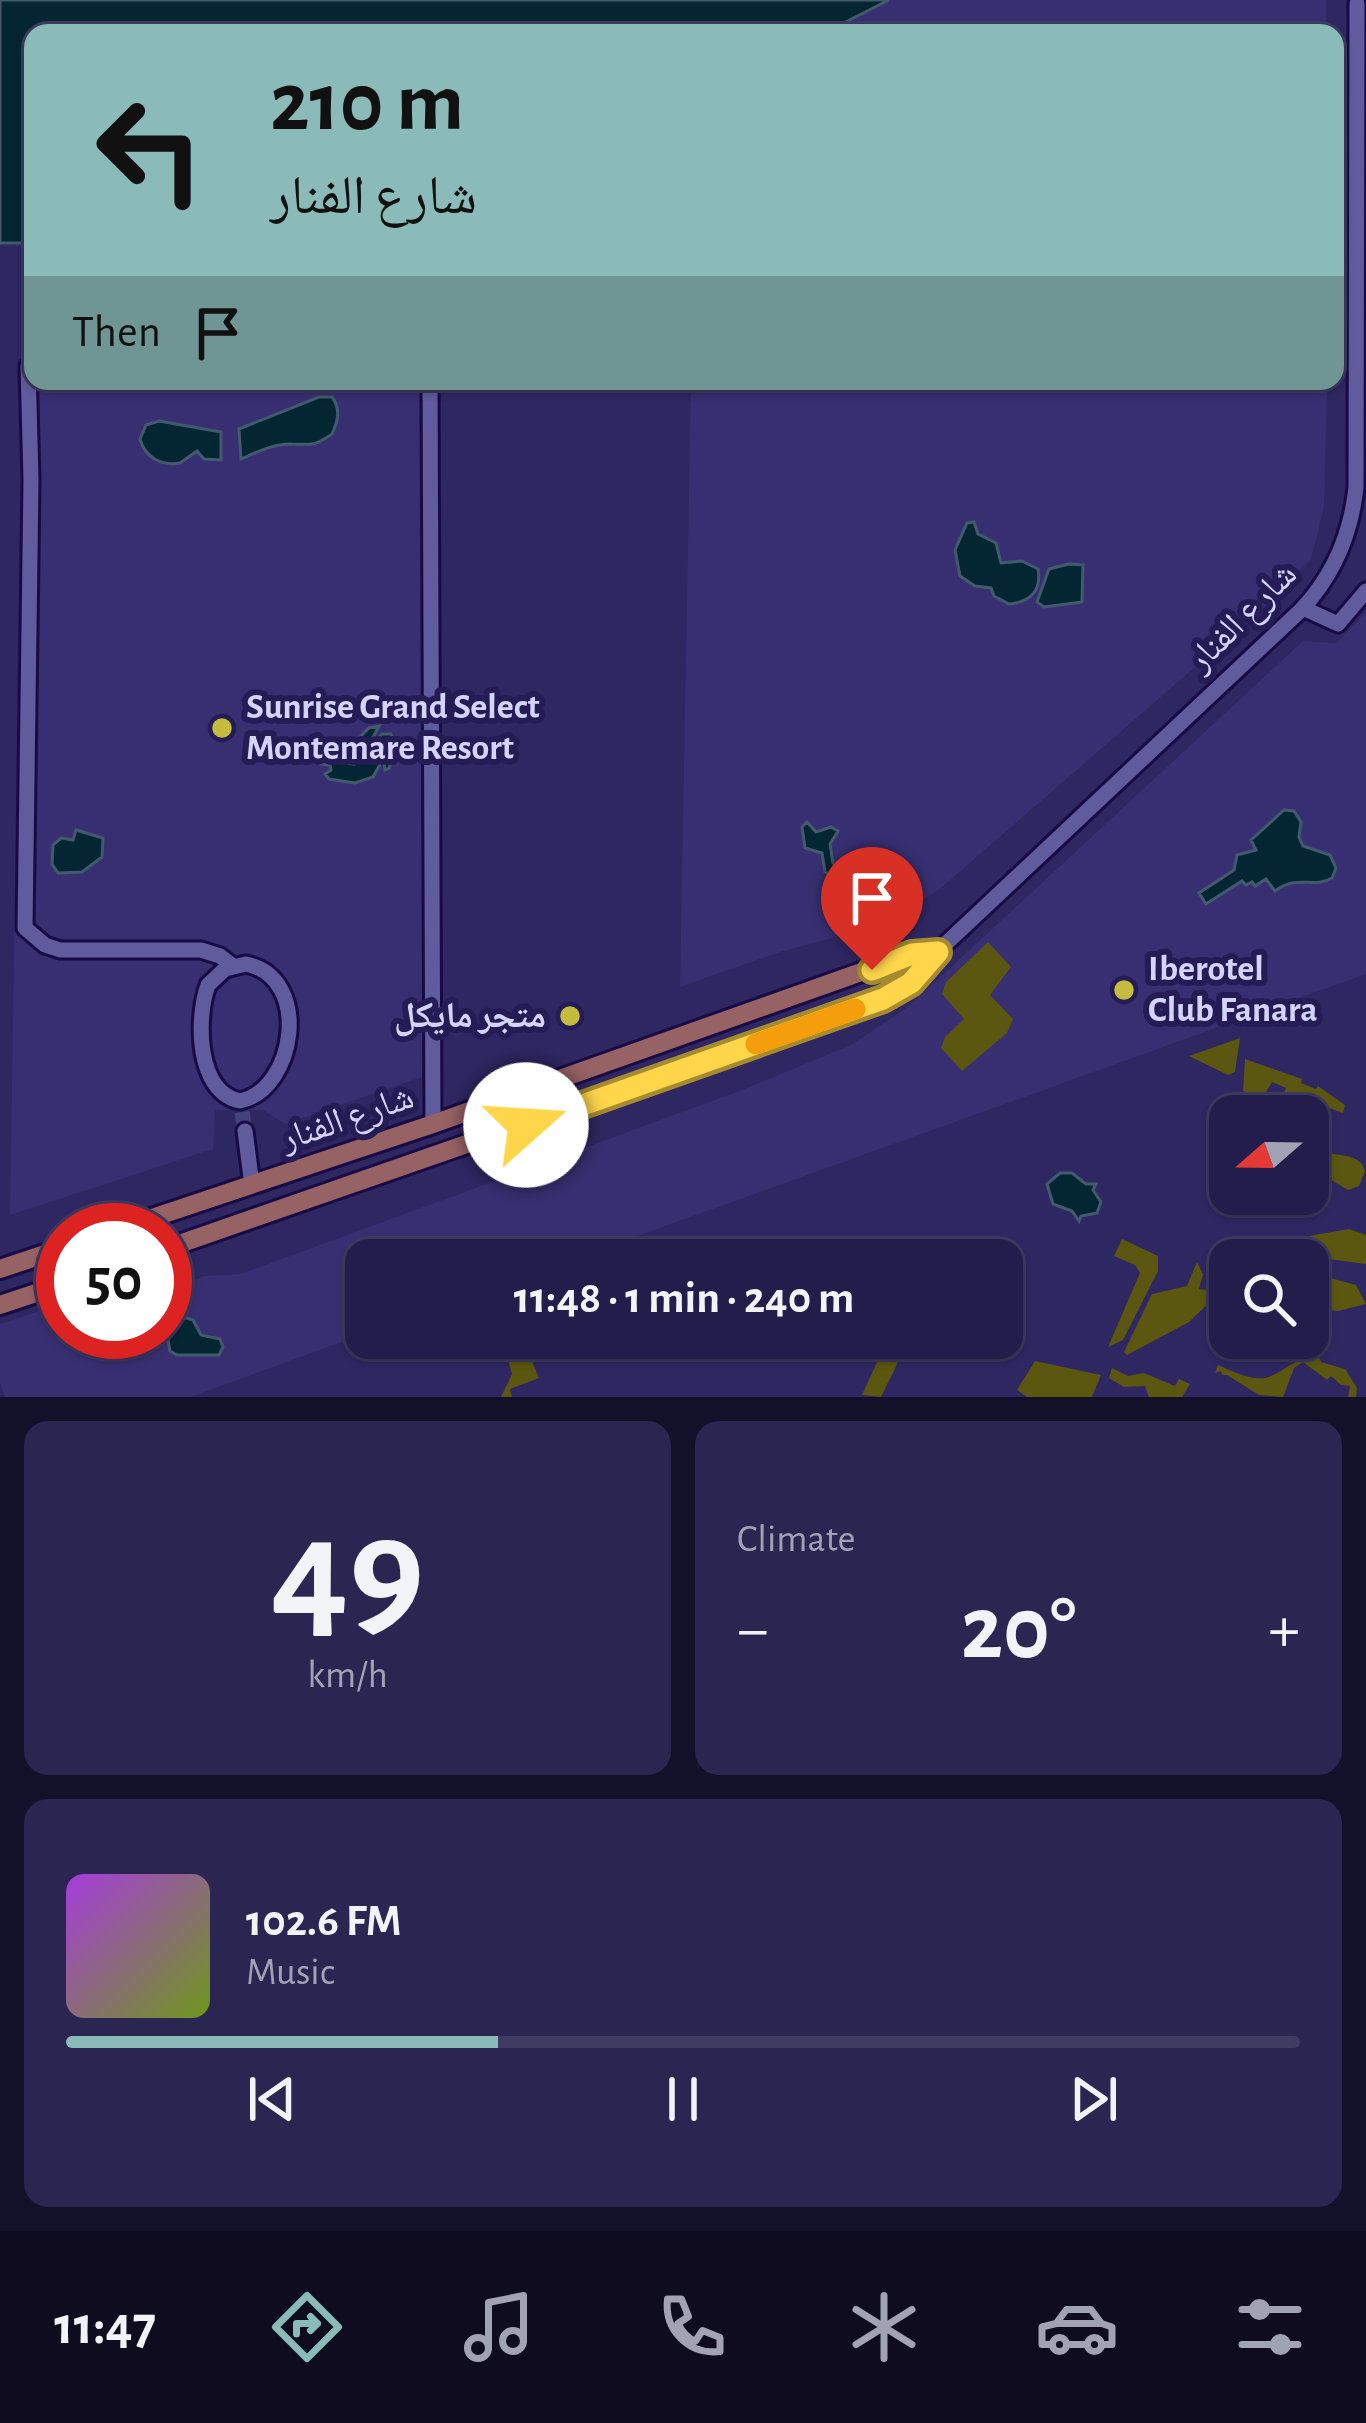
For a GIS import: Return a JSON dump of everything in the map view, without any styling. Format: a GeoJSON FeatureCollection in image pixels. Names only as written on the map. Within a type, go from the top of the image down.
{"type":"FeatureCollection","features":[{"type":"Feature","properties":{"kind":"main road","name":"شارع الفنار"},"geometry":{"type":"LineString","coordinates":[[192,1205],[912,954],[938,952]]}},
{"type":"Feature","properties":{"kind":"main road","name":"شارع الفنار"},"geometry":{"type":"LineString","coordinates":[[192,1240],[883,999],[911,983],[938,952]]}},
{"type":"Feature","properties":{"kind":"main road"},"geometry":{"type":"LineString","coordinates":[[0,1269],[36,1257]]}},
{"type":"Feature","properties":{"kind":"main road"},"geometry":{"type":"LineString","coordinates":[[0,1305],[36,1293]]}},
{"type":"Feature","properties":{"kind":"street","name":"شارع الفنار"},"geometry":{"type":"LineString","coordinates":[[938,952],[1303,608],[1340,554],[1354,504],[1357,4]]}},
{"type":"Feature","properties":{"kind":"street"},"geometry":{"type":"LineString","coordinates":[[29,390],[25,928],[45,945],[60,950],[208,951],[232,966],[260,967],[271,974],[289,1006],[287,1039],[276,1069],[258,1094],[241,1106],[216,1087],[203,1044],[205,992],[213,978],[232,966]]}},
{"type":"Feature","properties":{"kind":"street"},"geometry":{"type":"LineString","coordinates":[[430,390],[433,1124]]}},
{"type":"Feature","properties":{"kind":"street"},"geometry":{"type":"LineString","coordinates":[[1303,608],[1338,624],[1366,591]]}},
{"type":"Feature","properties":{"kind":"street"},"geometry":{"type":"LineString","coordinates":[[244,1131],[252,1185]]}},
{"type":"Feature","properties":{"kind":"shaded area"},"geometry":{"type":"Polygon","coordinates":[[[889,0],[1326,0],[1326,24],[842,24],[889,0]]]}},
{"type":"Feature","properties":{"kind":"shaded area","name":"Sunrise Grand Select Montemare Resort"},"geometry":{"type":"Polygon","coordinates":[[[23,373],[24,390],[424,390],[428,1075],[285,1124],[263,1110],[215,1110],[213,1149],[10,1215],[23,373]]]}},
{"type":"Feature","properties":{"kind":"shaded area"},"geometry":{"type":"Polygon","coordinates":[[[691,390],[1327,390],[1324,507],[1311,559],[1271,601],[941,888],[889,923],[780,952],[680,987],[691,390]]]}},
{"type":"Feature","properties":{"kind":"shaded area","name":"Iberotel Club Fanara"},"geometry":{"type":"Polygon","coordinates":[[[1366,612],[1366,974],[629,1239],[345,1239],[345,1341],[191,1397],[5,1397],[0,1382],[0,1324],[36,1312],[36,1359],[192,1359],[192,1281],[241,1274],[742,1090],[851,1045],[909,1006],[1303,641],[1337,643],[1366,612]]]}},
{"type":"Feature","properties":{"kind":"shaded area"},"geometry":{"type":"Polygon","coordinates":[[[988,942],[1011,967],[990,995],[1013,1019],[1007,1033],[962,1071],[941,1048],[945,1037],[964,1019],[942,994],[946,982],[988,942]]]}},
{"type":"Feature","properties":{"kind":"shaded area"},"geometry":{"type":"Polygon","coordinates":[[[1240,1038],[1235,1072],[1228,1075],[1189,1056],[1240,1038]]]}},
{"type":"Feature","properties":{"kind":"shaded area"},"geometry":{"type":"Polygon","coordinates":[[[1245,1059],[1318,1086],[1345,1105],[1343,1113],[1329,1108],[1329,1095],[1286,1095],[1286,1088],[1272,1082],[1264,1095],[1243,1091],[1245,1059]]]}},
{"type":"Feature","properties":{"kind":"shaded area"},"geometry":{"type":"Polygon","coordinates":[[[1330,1153],[1351,1157],[1365,1171],[1359,1186],[1348,1190],[1329,1179],[1330,1153]]]}},
{"type":"Feature","properties":{"kind":"shaded area"},"geometry":{"type":"Polygon","coordinates":[[[1349,1229],[1366,1235],[1366,1264],[1329,1259],[1329,1239],[1309,1236],[1349,1229]]]}},
{"type":"Feature","properties":{"kind":"shaded area"},"geometry":{"type":"Polygon","coordinates":[[[1122,1239],[1158,1256],[1158,1271],[1123,1340],[1108,1347],[1140,1273],[1135,1265],[1114,1256],[1122,1239]]]}},
{"type":"Feature","properties":{"kind":"shaded area"},"geometry":{"type":"Polygon","coordinates":[[[1197,1262],[1203,1274],[1199,1289],[1209,1291],[1209,1303],[1189,1322],[1127,1355],[1124,1352],[1152,1294],[1187,1286],[1197,1262]]]}},
{"type":"Feature","properties":{"kind":"shaded area"},"geometry":{"type":"Polygon","coordinates":[[[1329,1278],[1356,1285],[1366,1304],[1329,1310],[1329,1278]]]}},
{"type":"Feature","properties":{"kind":"shaded area"},"geometry":{"type":"Polygon","coordinates":[[[508,1359],[531,1359],[539,1378],[510,1389],[512,1397],[501,1397],[512,1374],[508,1359]]]}},
{"type":"Feature","properties":{"kind":"shaded area"},"geometry":{"type":"Polygon","coordinates":[[[878,1359],[900,1359],[881,1397],[862,1395],[878,1359]]]}},
{"type":"Feature","properties":{"kind":"shaded area"},"geometry":{"type":"Polygon","coordinates":[[[1301,1359],[1320,1359],[1345,1369],[1357,1388],[1356,1397],[1348,1397],[1350,1386],[1331,1376],[1327,1380],[1303,1362],[1294,1368],[1283,1397],[1259,1395],[1221,1371],[1215,1373],[1218,1365],[1251,1377],[1271,1376],[1301,1359]]]}},
{"type":"Feature","properties":{"kind":"shaded area"},"geometry":{"type":"Polygon","coordinates":[[[1035,1361],[1101,1375],[1092,1397],[1027,1397],[1017,1390],[1035,1361]]]}},
{"type":"Feature","properties":{"kind":"shaded area"},"geometry":{"type":"Polygon","coordinates":[[[1112,1368],[1128,1376],[1144,1373],[1175,1386],[1179,1379],[1190,1384],[1182,1397],[1149,1397],[1145,1386],[1124,1387],[1109,1378],[1112,1368]]]}},
{"type":"Feature","properties":{"kind":"water"},"geometry":{"type":"Polygon","coordinates":[[[0,0],[889,0],[842,24],[24,24],[24,243],[0,243],[0,0]]]}},
{"type":"Feature","properties":{"kind":"water"},"geometry":{"type":"Polygon","coordinates":[[[319,397],[332,397],[337,406],[332,434],[317,443],[279,445],[241,459],[239,429],[319,397]]]}},
{"type":"Feature","properties":{"kind":"water"},"geometry":{"type":"Polygon","coordinates":[[[159,421],[221,432],[221,460],[204,459],[197,451],[180,463],[155,459],[140,439],[146,425],[159,421]]]}},
{"type":"Feature","properties":{"kind":"water"},"geometry":{"type":"Polygon","coordinates":[[[974,522],[978,534],[996,543],[1001,563],[1022,561],[1038,569],[1036,589],[1028,598],[1009,604],[994,596],[991,588],[975,586],[960,576],[955,550],[967,523],[974,522]]]}},
{"type":"Feature","properties":{"kind":"water"},"geometry":{"type":"Polygon","coordinates":[[[1083,565],[1082,602],[1044,607],[1037,602],[1049,569],[1083,565]]]}},
{"type":"Feature","properties":{"kind":"water"},"geometry":{"type":"Polygon","coordinates":[[[379,726],[370,743],[391,734],[396,747],[389,768],[385,770],[383,759],[373,777],[355,783],[329,779],[325,774],[330,765],[321,764],[328,752],[349,753],[352,759],[346,763],[354,764],[358,754],[351,746],[369,728],[379,726]]]}},
{"type":"Feature","properties":{"kind":"water"},"geometry":{"type":"Polygon","coordinates":[[[1284,810],[1294,811],[1301,822],[1303,846],[1330,855],[1336,868],[1332,878],[1291,883],[1275,891],[1266,879],[1255,886],[1242,881],[1206,904],[1199,893],[1234,870],[1237,855],[1256,850],[1251,840],[1284,810]]]}},
{"type":"Feature","properties":{"kind":"water"},"geometry":{"type":"Polygon","coordinates":[[[807,822],[816,832],[831,827],[838,831],[830,844],[833,863],[841,868],[833,876],[825,872],[822,853],[805,848],[802,827],[807,822]]]}},
{"type":"Feature","properties":{"kind":"water"},"geometry":{"type":"Polygon","coordinates":[[[76,830],[103,838],[102,857],[82,872],[58,873],[52,864],[53,845],[61,838],[73,840],[76,830]]]}},
{"type":"Feature","properties":{"kind":"water"},"geometry":{"type":"Polygon","coordinates":[[[1060,1173],[1096,1184],[1093,1190],[1101,1202],[1097,1213],[1081,1216],[1079,1221],[1072,1211],[1053,1204],[1047,1184],[1060,1173]]]}},
{"type":"Feature","properties":{"kind":"water"},"geometry":{"type":"Polygon","coordinates":[[[192,1320],[201,1335],[220,1339],[219,1355],[192,1355],[192,1320]]]}},
{"type":"Feature","properties":{"kind":"tunnel"},"geometry":{"type":"LineString","coordinates":[[242,1112],[245,1131]]}},
{"type":"Feature","properties":{"kind":"slow traffic"},"geometry":{"type":"LineString","coordinates":[[756,1044],[855,1009]]}},
{"type":"Feature","properties":{"kind":"place","name":"Sunrise Grand Select Montemare Resort"},"geometry":{"type":"Point","coordinates":[222,728]}},
{"type":"Feature","properties":{"kind":"place","name":"Iberotel Club Fanara"},"geometry":{"type":"Point","coordinates":[1124,990]}},
{"type":"Feature","properties":{"kind":"place","name":"متجر مايكل"},"geometry":{"type":"Point","coordinates":[570,1016]}},
{"type":"Feature","properties":{"kind":"route"},"geometry":{"type":"LineString","coordinates":[[526,1125],[883,999],[911,983],[938,952],[923,951],[872,970]]}}]}
